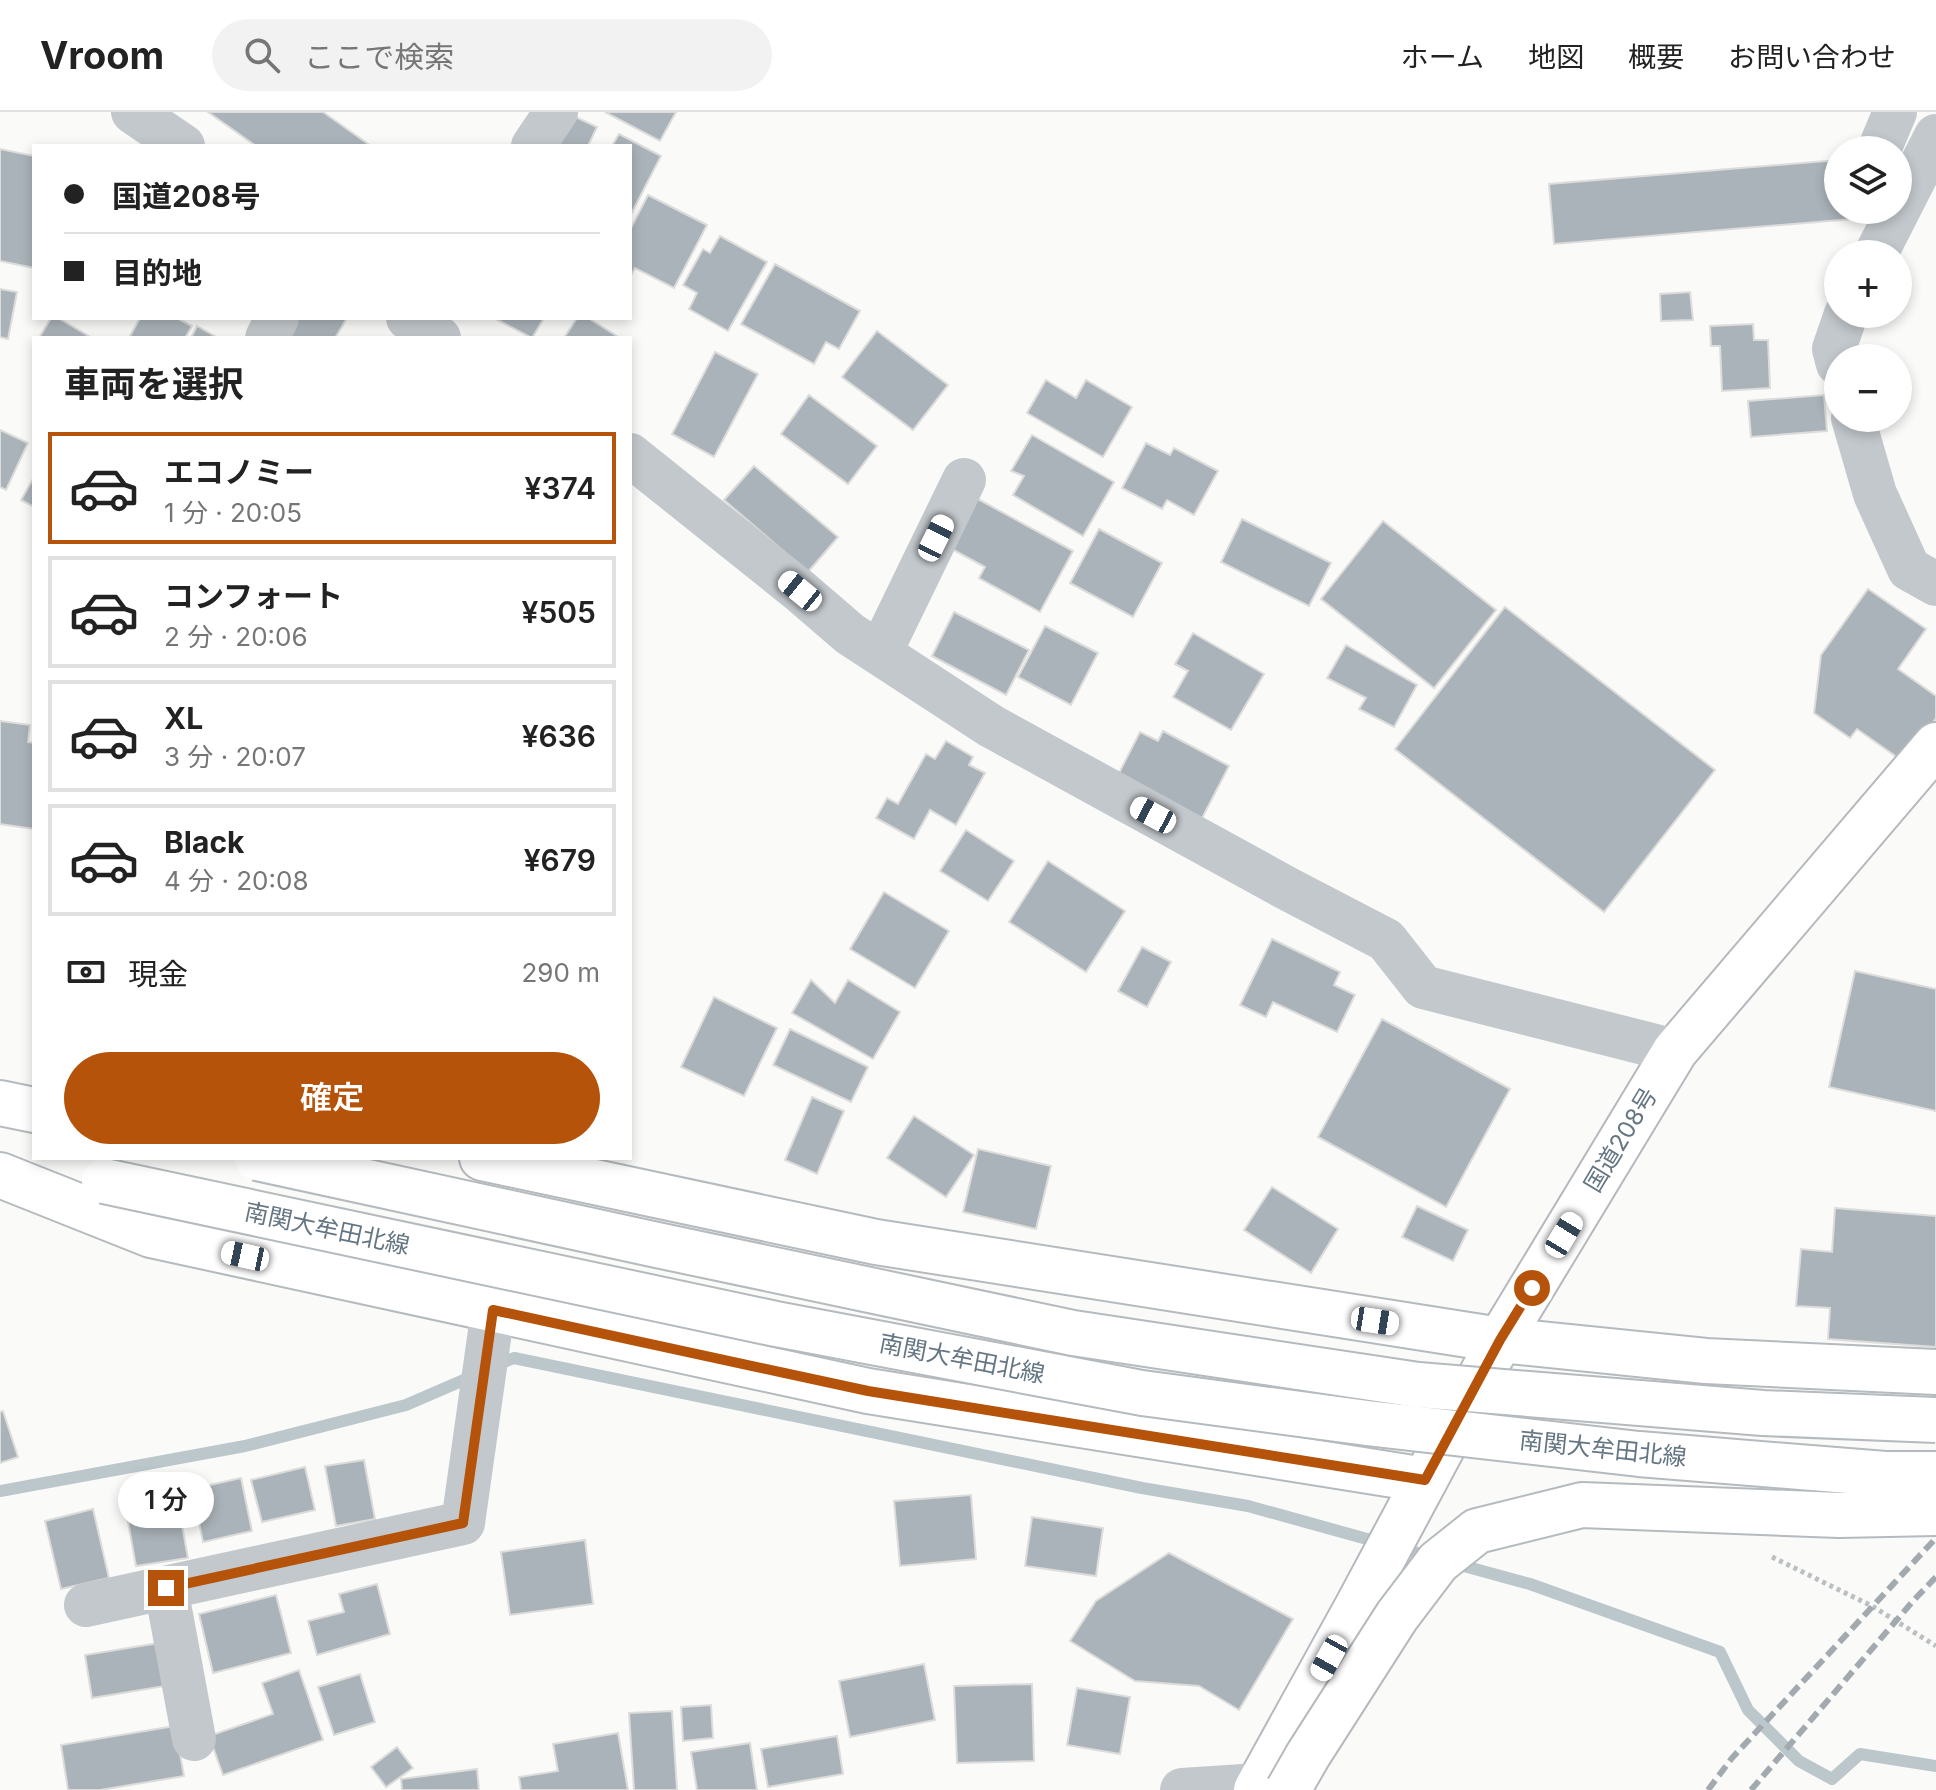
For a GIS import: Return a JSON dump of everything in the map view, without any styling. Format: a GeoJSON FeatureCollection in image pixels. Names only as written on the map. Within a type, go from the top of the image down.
{"type":"FeatureCollection","features":[{"type":"Feature","properties":{"kind":"main road","name":"国道208号"},"geometry":{"type":"LineString","coordinates":[[1267,1788],[1500,1340],[1675,1051],[1936,745]]}},
{"type":"Feature","properties":{"kind":"main road"},"geometry":{"type":"LineString","coordinates":[[0,1084],[32,1087]]}},
{"type":"Feature","properties":{"kind":"main road"},"geometry":{"type":"LineString","coordinates":[[0,1103],[32,1110]]}},
{"type":"Feature","properties":{"kind":"main road","name":"南関大牟田北線"},"geometry":{"type":"LineString","coordinates":[[0,1159],[776,1324],[1142,1393],[1639,1454],[1885,1474],[1936,1474]]}},
{"type":"Feature","properties":{"kind":"main road","name":"南関大牟田北線"},"geometry":{"type":"LineString","coordinates":[[266,1160],[1073,1333],[1418,1385],[1763,1413],[1936,1420]]}},
{"type":"Feature","properties":{"kind":"main road"},"geometry":{"type":"LineString","coordinates":[[491,1160],[876,1242],[1500,1340],[1706,1361],[1936,1372]]}},
{"type":"Feature","properties":{"kind":"main road"},"geometry":{"type":"LineString","coordinates":[[0,1175],[151,1235],[868,1391],[1425,1480]]}},
{"type":"Feature","properties":{"kind":"main road"},"geometry":{"type":"LineString","coordinates":[[1267,1788],[1308,1755],[1397,1616],[1438,1562],[1477,1531],[1582,1505],[1839,1515],[1936,1513]]}},
{"type":"Feature","properties":{"kind":"street"},"geometry":{"type":"LineString","coordinates":[[133,112],[180,144]]}},
{"type":"Feature","properties":{"kind":"street"},"geometry":{"type":"LineString","coordinates":[[534,144],[556,112]]}},
{"type":"Feature","properties":{"kind":"street"},"geometry":{"type":"LineString","coordinates":[[1885,136],[1895,112]]}},
{"type":"Feature","properties":{"kind":"street"},"geometry":{"type":"LineString","coordinates":[[1912,174],[1936,136]]}},
{"type":"Feature","properties":{"kind":"street"},"geometry":{"type":"LineString","coordinates":[[1857,432],[1875,494],[1909,569],[1936,584]]}},
{"type":"Feature","properties":{"kind":"street"},"geometry":{"type":"LineString","coordinates":[[632,457],[850,634],[991,726],[1386,940],[1423,987],[1675,1051]]}},
{"type":"Feature","properties":{"kind":"street"},"geometry":{"type":"LineString","coordinates":[[880,653],[964,480]]}},
{"type":"Feature","properties":{"kind":"street"},"geometry":{"type":"LineString","coordinates":[[86,1605],[463,1523],[493,1310]]}},
{"type":"Feature","properties":{"kind":"street"},"geometry":{"type":"LineString","coordinates":[[166,1588],[194,1739]]}},
{"type":"Feature","properties":{"kind":"street"},"geometry":{"type":"LineString","coordinates":[[1182,1790],[1267,1788]]}},
{"type":"Feature","properties":{"kind":"building"},"geometry":{"type":"Polygon","coordinates":[[[208,112],[323,112],[368,144],[253,144],[208,112]]]}},
{"type":"Feature","properties":{"kind":"building"},"geometry":{"type":"Polygon","coordinates":[[[565,112],[597,127],[589,144],[534,144],[565,112]]]}},
{"type":"Feature","properties":{"kind":"building"},"geometry":{"type":"Polygon","coordinates":[[[605,112],[676,112],[660,141],[605,112]]]}},
{"type":"Feature","properties":{"kind":"building"},"geometry":{"type":"Polygon","coordinates":[[[619,134],[661,156],[632,212],[632,144],[613,144],[619,134]]]}},
{"type":"Feature","properties":{"kind":"building"},"geometry":{"type":"Polygon","coordinates":[[[0,149],[32,156],[32,268],[0,261],[0,149]]]}},
{"type":"Feature","properties":{"kind":"building"},"geometry":{"type":"Polygon","coordinates":[[[1824,161],[1824,221],[1554,244],[1549,184],[1824,161]]]}},
{"type":"Feature","properties":{"kind":"building"},"geometry":{"type":"Polygon","coordinates":[[[648,195],[707,225],[674,288],[635,268],[632,273],[632,226],[648,195]]]}},
{"type":"Feature","properties":{"kind":"building"},"geometry":{"type":"Polygon","coordinates":[[[720,236],[767,262],[728,331],[689,309],[697,293],[683,285],[703,249],[710,253],[720,236]]]}},
{"type":"Feature","properties":{"kind":"building"},"geometry":{"type":"Polygon","coordinates":[[[775,264],[860,311],[839,349],[826,342],[814,364],[741,324],[775,264]]]}},
{"type":"Feature","properties":{"kind":"building"},"geometry":{"type":"Polygon","coordinates":[[[0,289],[17,292],[8,339],[0,337],[0,289]]]}},
{"type":"Feature","properties":{"kind":"building"},"geometry":{"type":"Polygon","coordinates":[[[1690,292],[1693,320],[1661,321],[1660,294],[1690,292]]]}},
{"type":"Feature","properties":{"kind":"building"},"geometry":{"type":"Polygon","coordinates":[[[50,320],[61,320],[89,336],[40,336],[50,320]]]}},
{"type":"Feature","properties":{"kind":"building"},"geometry":{"type":"Polygon","coordinates":[[[139,320],[181,320],[192,326],[186,336],[130,336],[139,320]]]}},
{"type":"Feature","properties":{"kind":"building"},"geometry":{"type":"Polygon","coordinates":[[[289,320],[346,320],[336,336],[279,336],[289,320]]]}},
{"type":"Feature","properties":{"kind":"building"},"geometry":{"type":"Polygon","coordinates":[[[498,320],[543,320],[533,336],[498,320]]]}},
{"type":"Feature","properties":{"kind":"building"},"geometry":{"type":"Polygon","coordinates":[[[576,320],[591,320],[617,336],[565,336],[576,320]]]}},
{"type":"Feature","properties":{"kind":"building"},"geometry":{"type":"Polygon","coordinates":[[[1753,324],[1754,340],[1768,340],[1770,388],[1722,391],[1720,346],[1711,346],[1710,326],[1753,324]]]}},
{"type":"Feature","properties":{"kind":"building"},"geometry":{"type":"Polygon","coordinates":[[[197,326],[214,336],[192,336],[197,326]]]}},
{"type":"Feature","properties":{"kind":"building"},"geometry":{"type":"Polygon","coordinates":[[[877,331],[948,385],[913,430],[842,377],[877,331]]]}},
{"type":"Feature","properties":{"kind":"building"},"geometry":{"type":"Polygon","coordinates":[[[715,352],[758,374],[714,457],[672,434],[715,352]]]}},
{"type":"Feature","properties":{"kind":"building"},"geometry":{"type":"Polygon","coordinates":[[[1046,380],[1076,398],[1086,380],[1132,407],[1103,457],[1027,413],[1046,380]]]}},
{"type":"Feature","properties":{"kind":"building"},"geometry":{"type":"Polygon","coordinates":[[[809,395],[877,446],[848,484],[781,434],[809,395]]]}},
{"type":"Feature","properties":{"kind":"building"},"geometry":{"type":"Polygon","coordinates":[[[1824,395],[1824,431],[1751,437],[1748,401],[1824,395]]]}},
{"type":"Feature","properties":{"kind":"building"},"geometry":{"type":"Polygon","coordinates":[[[0,430],[28,443],[6,490],[0,487],[0,430]]]}},
{"type":"Feature","properties":{"kind":"building"},"geometry":{"type":"Polygon","coordinates":[[[1032,435],[1114,482],[1083,536],[1013,495],[1024,476],[1011,471],[1032,435]]]}},
{"type":"Feature","properties":{"kind":"building"},"geometry":{"type":"Polygon","coordinates":[[[1146,443],[1170,455],[1174,448],[1218,471],[1194,515],[1167,500],[1162,509],[1122,488],[1146,443]]]}},
{"type":"Feature","properties":{"kind":"building"},"geometry":{"type":"Polygon","coordinates":[[[754,466],[838,537],[808,572],[724,500],[754,466]]]}},
{"type":"Feature","properties":{"kind":"building"},"geometry":{"type":"Polygon","coordinates":[[[32,481],[32,506],[21,500],[32,481]]]}},
{"type":"Feature","properties":{"kind":"building"},"geometry":{"type":"Polygon","coordinates":[[[976,498],[1073,551],[1040,612],[979,578],[985,567],[950,548],[976,498]]]}},
{"type":"Feature","properties":{"kind":"building"},"geometry":{"type":"Polygon","coordinates":[[[1242,519],[1331,563],[1309,606],[1221,562],[1242,519]]]}},
{"type":"Feature","properties":{"kind":"building"},"geometry":{"type":"Polygon","coordinates":[[[1383,521],[1496,610],[1434,688],[1321,599],[1383,521]]]}},
{"type":"Feature","properties":{"kind":"building"},"geometry":{"type":"Polygon","coordinates":[[[1099,529],[1162,563],[1133,617],[1070,583],[1099,529]]]}},
{"type":"Feature","properties":{"kind":"building"},"geometry":{"type":"Polygon","coordinates":[[[1868,589],[1926,629],[1898,669],[1936,696],[1936,718],[1904,762],[1857,729],[1850,738],[1814,713],[1821,655],[1868,589]]]}},
{"type":"Feature","properties":{"kind":"building"},"geometry":{"type":"Polygon","coordinates":[[[1505,607],[1715,770],[1604,912],[1395,749],[1505,607]]]}},
{"type":"Feature","properties":{"kind":"building"},"geometry":{"type":"Polygon","coordinates":[[[954,612],[1029,650],[1006,695],[932,656],[954,612]]]}},
{"type":"Feature","properties":{"kind":"building"},"geometry":{"type":"Polygon","coordinates":[[[1045,626],[1098,653],[1071,705],[1018,677],[1045,626]]]}},
{"type":"Feature","properties":{"kind":"building"},"geometry":{"type":"Polygon","coordinates":[[[1193,633],[1264,674],[1231,730],[1173,697],[1188,671],[1175,664],[1193,633]]]}},
{"type":"Feature","properties":{"kind":"building"},"geometry":{"type":"Polygon","coordinates":[[[1346,645],[1417,685],[1394,727],[1359,709],[1366,698],[1327,678],[1346,645]]]}},
{"type":"Feature","properties":{"kind":"building"},"geometry":{"type":"Polygon","coordinates":[[[0,721],[30,725],[32,829],[0,824],[0,721]]]}},
{"type":"Feature","properties":{"kind":"building"},"geometry":{"type":"Polygon","coordinates":[[[1163,731],[1229,766],[1200,822],[1116,779],[1140,732],[1158,741],[1163,731]]]}},
{"type":"Feature","properties":{"kind":"building"},"geometry":{"type":"Polygon","coordinates":[[[946,741],[973,757],[969,765],[985,773],[956,825],[930,810],[914,839],[876,818],[887,798],[898,804],[926,754],[935,759],[946,741]]]}},
{"type":"Feature","properties":{"kind":"building"},"geometry":{"type":"Polygon","coordinates":[[[966,830],[1014,861],[988,901],[940,871],[966,830]]]}},
{"type":"Feature","properties":{"kind":"building"},"geometry":{"type":"Polygon","coordinates":[[[1048,861],[1125,911],[1086,972],[1009,922],[1048,861]]]}},
{"type":"Feature","properties":{"kind":"building"},"geometry":{"type":"Polygon","coordinates":[[[884,892],[949,931],[915,988],[850,949],[884,892]]]}},
{"type":"Feature","properties":{"kind":"building"},"geometry":{"type":"Polygon","coordinates":[[[1272,939],[1340,972],[1334,985],[1355,995],[1337,1032],[1273,1002],[1266,1017],[1240,1005],[1272,939]]]}},
{"type":"Feature","properties":{"kind":"building"},"geometry":{"type":"Polygon","coordinates":[[[1142,947],[1171,962],[1147,1007],[1118,991],[1142,947]]]}},
{"type":"Feature","properties":{"kind":"building"},"geometry":{"type":"Polygon","coordinates":[[[1855,971],[1936,989],[1936,1111],[1829,1087],[1855,971]]]}},
{"type":"Feature","properties":{"kind":"building"},"geometry":{"type":"Polygon","coordinates":[[[811,980],[835,1003],[848,980],[900,1012],[873,1059],[792,1013],[811,980]]]}},
{"type":"Feature","properties":{"kind":"building"},"geometry":{"type":"Polygon","coordinates":[[[714,997],[777,1028],[744,1096],[681,1067],[714,997]]]}},
{"type":"Feature","properties":{"kind":"building"},"geometry":{"type":"Polygon","coordinates":[[[1382,1019],[1510,1089],[1446,1207],[1318,1137],[1382,1019]]]}},
{"type":"Feature","properties":{"kind":"building"},"geometry":{"type":"Polygon","coordinates":[[[790,1029],[868,1067],[851,1102],[773,1065],[790,1029]]]}},
{"type":"Feature","properties":{"kind":"building"},"geometry":{"type":"Polygon","coordinates":[[[812,1097],[844,1111],[817,1174],[785,1160],[812,1097]]]}},
{"type":"Feature","properties":{"kind":"building"},"geometry":{"type":"Polygon","coordinates":[[[914,1116],[974,1155],[946,1197],[887,1158],[914,1116]]]}},
{"type":"Feature","properties":{"kind":"building"},"geometry":{"type":"Polygon","coordinates":[[[978,1149],[1051,1166],[1036,1229],[963,1212],[978,1149]]]}},
{"type":"Feature","properties":{"kind":"building"},"geometry":{"type":"Polygon","coordinates":[[[1272,1187],[1338,1229],[1311,1273],[1244,1230],[1272,1187]]]}},
{"type":"Feature","properties":{"kind":"building"},"geometry":{"type":"Polygon","coordinates":[[[1417,1206],[1468,1230],[1453,1261],[1402,1237],[1417,1206]]]}},
{"type":"Feature","properties":{"kind":"building"},"geometry":{"type":"Polygon","coordinates":[[[1835,1208],[1936,1216],[1936,1347],[1828,1339],[1830,1308],[1796,1306],[1801,1249],[1832,1252],[1835,1208]]]}},
{"type":"Feature","properties":{"kind":"building"},"geometry":{"type":"Polygon","coordinates":[[[3,1411],[18,1457],[0,1463],[0,1412],[3,1411]]]}},
{"type":"Feature","properties":{"kind":"building"},"geometry":{"type":"Polygon","coordinates":[[[364,1460],[375,1519],[336,1526],[325,1466],[364,1460]]]}},
{"type":"Feature","properties":{"kind":"building"},"geometry":{"type":"Polygon","coordinates":[[[305,1467],[315,1510],[262,1522],[251,1480],[305,1467]]]}},
{"type":"Feature","properties":{"kind":"building"},"geometry":{"type":"Polygon","coordinates":[[[241,1478],[252,1531],[203,1542],[192,1489],[241,1478]]]}},
{"type":"Feature","properties":{"kind":"building"},"geometry":{"type":"Polygon","coordinates":[[[971,1495],[976,1559],[900,1566],[894,1501],[971,1495]]]}},
{"type":"Feature","properties":{"kind":"building"},"geometry":{"type":"Polygon","coordinates":[[[178,1503],[188,1558],[136,1566],[126,1511],[178,1503]]]}},
{"type":"Feature","properties":{"kind":"building"},"geometry":{"type":"Polygon","coordinates":[[[93,1509],[109,1578],[61,1589],[45,1521],[93,1509]]]}},
{"type":"Feature","properties":{"kind":"building"},"geometry":{"type":"Polygon","coordinates":[[[1032,1517],[1103,1528],[1096,1576],[1025,1566],[1032,1517]]]}},
{"type":"Feature","properties":{"kind":"building"},"geometry":{"type":"Polygon","coordinates":[[[585,1540],[593,1604],[510,1615],[501,1552],[585,1540]]]}},
{"type":"Feature","properties":{"kind":"building"},"geometry":{"type":"Polygon","coordinates":[[[1169,1553],[1293,1619],[1239,1710],[1199,1686],[1135,1681],[1070,1641],[1096,1601],[1169,1553]]]}},
{"type":"Feature","properties":{"kind":"building"},"geometry":{"type":"Polygon","coordinates":[[[377,1584],[390,1634],[317,1655],[308,1621],[344,1612],[339,1594],[377,1584]]]}},
{"type":"Feature","properties":{"kind":"building"},"geometry":{"type":"Polygon","coordinates":[[[276,1595],[291,1653],[213,1673],[199,1614],[276,1595]]]}},
{"type":"Feature","properties":{"kind":"building"},"geometry":{"type":"Polygon","coordinates":[[[159,1643],[165,1686],[92,1698],[85,1655],[159,1643]]]}},
{"type":"Feature","properties":{"kind":"building"},"geometry":{"type":"Polygon","coordinates":[[[924,1664],[935,1720],[850,1737],[839,1681],[924,1664]]]}},
{"type":"Feature","properties":{"kind":"building"},"geometry":{"type":"Polygon","coordinates":[[[299,1670],[323,1740],[223,1775],[209,1736],[273,1714],[262,1683],[299,1670]]]}},
{"type":"Feature","properties":{"kind":"building"},"geometry":{"type":"Polygon","coordinates":[[[360,1674],[375,1722],[334,1735],[318,1687],[360,1674]]]}},
{"type":"Feature","properties":{"kind":"building"},"geometry":{"type":"Polygon","coordinates":[[[1032,1684],[1034,1761],[957,1763],[954,1686],[1032,1684]]]}},
{"type":"Feature","properties":{"kind":"building"},"geometry":{"type":"Polygon","coordinates":[[[1077,1688],[1130,1697],[1120,1754],[1067,1745],[1077,1688]]]}},
{"type":"Feature","properties":{"kind":"building"},"geometry":{"type":"Polygon","coordinates":[[[711,1705],[713,1738],[683,1741],[681,1707],[711,1705]]]}},
{"type":"Feature","properties":{"kind":"building"},"geometry":{"type":"Polygon","coordinates":[[[672,1711],[677,1790],[634,1790],[629,1713],[672,1711]]]}},
{"type":"Feature","properties":{"kind":"building"},"geometry":{"type":"Polygon","coordinates":[[[175,1726],[184,1776],[100,1790],[68,1790],[61,1745],[175,1726]]]}},
{"type":"Feature","properties":{"kind":"building"},"geometry":{"type":"Polygon","coordinates":[[[618,1733],[628,1790],[521,1790],[519,1777],[558,1771],[553,1744],[618,1733]]]}},
{"type":"Feature","properties":{"kind":"building"},"geometry":{"type":"Polygon","coordinates":[[[837,1736],[843,1774],[768,1787],[761,1749],[837,1736]]]}},
{"type":"Feature","properties":{"kind":"building"},"geometry":{"type":"Polygon","coordinates":[[[750,1743],[757,1790],[697,1790],[691,1752],[750,1743]]]}},
{"type":"Feature","properties":{"kind":"building"},"geometry":{"type":"Polygon","coordinates":[[[397,1747],[413,1768],[386,1787],[371,1767],[397,1747]]]}},
{"type":"Feature","properties":{"kind":"building"},"geometry":{"type":"Polygon","coordinates":[[[477,1769],[479,1790],[402,1790],[401,1779],[477,1769]]]}},
{"type":"Feature","properties":{"kind":"waterway"},"geometry":{"type":"LineString","coordinates":[[494,1366],[514,1358],[1142,1488],[1248,1506],[1432,1557]]}},
{"type":"Feature","properties":{"kind":"waterway"},"geometry":{"type":"LineString","coordinates":[[0,1491],[245,1446],[406,1405],[473,1376]]}},
{"type":"Feature","properties":{"kind":"waterway"},"geometry":{"type":"LineString","coordinates":[[1453,1563],[1530,1584],[1720,1652],[1748,1710],[1799,1761],[1832,1779],[1860,1754],[1936,1766]]}},
{"type":"Feature","properties":{"kind":"railway"},"geometry":{"type":"LineString","coordinates":[[1708,1790],[1732,1758],[1936,1538]]}},
{"type":"Feature","properties":{"kind":"railway"},"geometry":{"type":"LineString","coordinates":[[1751,1790],[1936,1577]]}},
{"type":"Feature","properties":{"kind":"route"},"geometry":{"type":"LineString","coordinates":[[166,1588],[463,1523],[493,1310],[868,1391],[1425,1480],[1500,1340],[1532,1288]]}}]}
